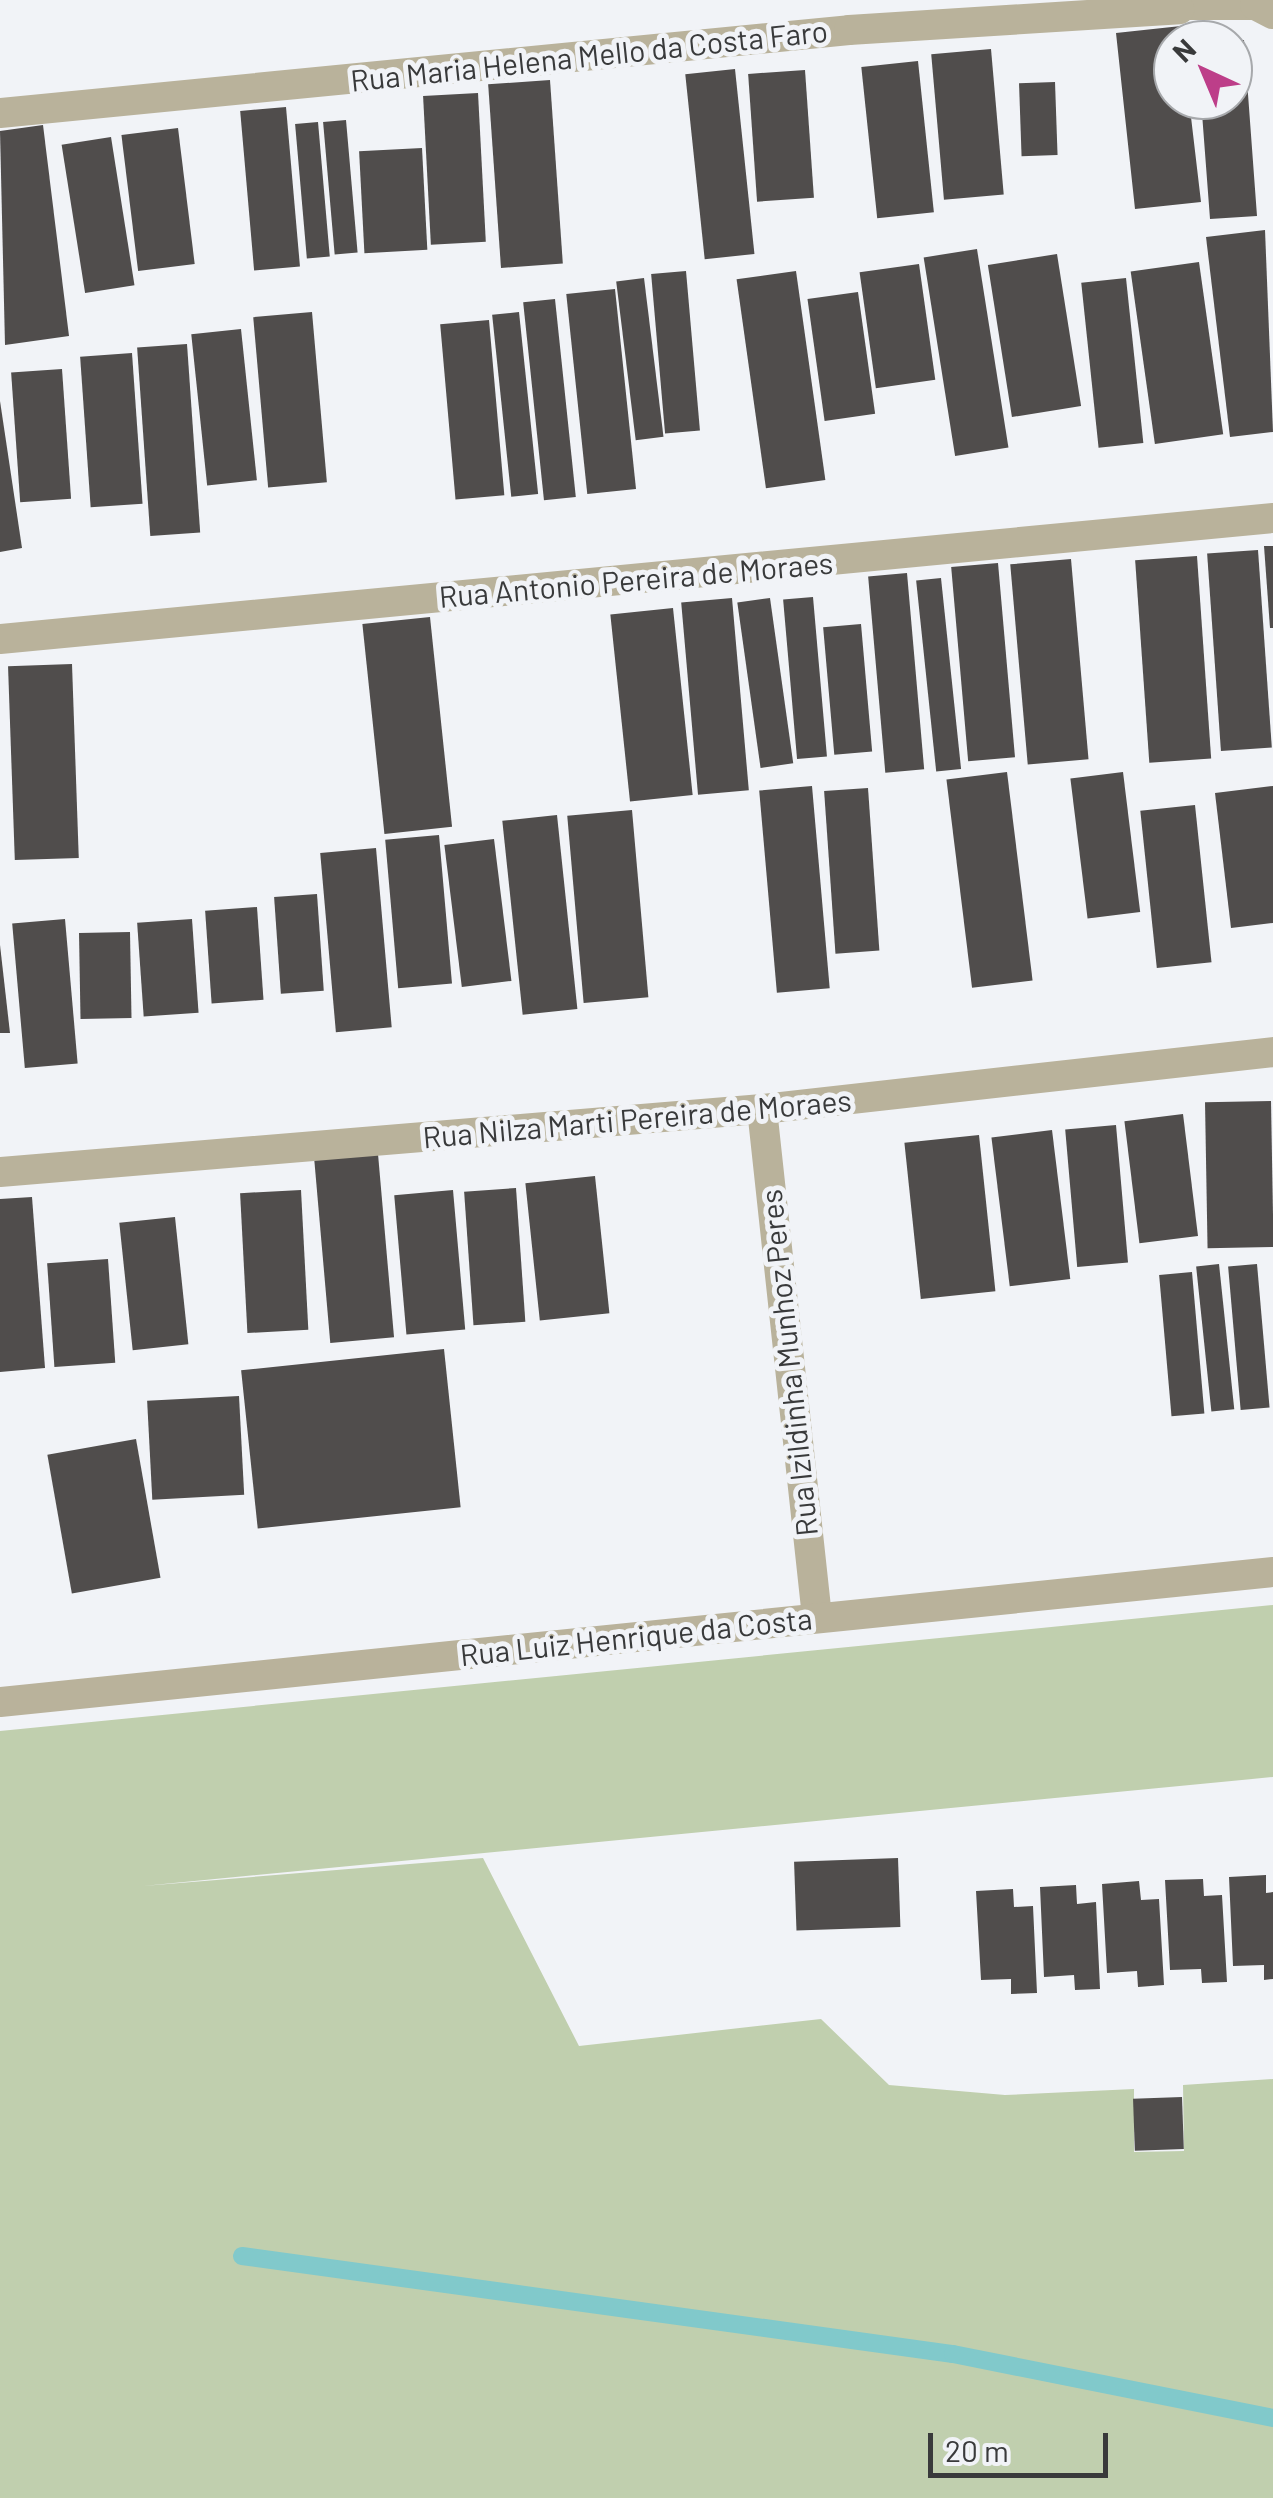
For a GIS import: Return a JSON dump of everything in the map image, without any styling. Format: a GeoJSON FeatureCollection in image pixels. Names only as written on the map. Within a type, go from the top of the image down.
{"type":"FeatureCollection","features":[{"type":"Feature","properties":{"kind":"street"},"geometry":{"type":"LineString","coordinates":[[850,30],[876,0]]}},
{"type":"Feature","properties":{"kind":"street"},"geometry":{"type":"LineString","coordinates":[[1143,0],[1179,9]]}},
{"type":"Feature","properties":{"kind":"street","name":"Rua Maria Helena Mello da Costa Faro"},"geometry":{"type":"LineString","coordinates":[[0,113],[850,30],[1256,5],[1273,14]]}},
{"type":"Feature","properties":{"kind":"street","name":"Rua Antonio Pereira de Moraes"},"geometry":{"type":"LineString","coordinates":[[0,639],[1273,518]]}},
{"type":"Feature","properties":{"kind":"street","name":"Rua Nilza Marti Pereira de Moraes"},"geometry":{"type":"LineString","coordinates":[[0,1172],[762,1109],[1273,1052]]}},
{"type":"Feature","properties":{"kind":"street","name":"Rua Izildinha Munhoz Peres"},"geometry":{"type":"LineString","coordinates":[[762,1109],[817,1617]]}},
{"type":"Feature","properties":{"kind":"street","name":"Rua Luiz Henrique da Costa"},"geometry":{"type":"LineString","coordinates":[[0,1702],[1273,1572]]}},
{"type":"Feature","properties":{"kind":"green space"},"geometry":{"type":"Polygon","coordinates":[[[1273,1605],[1273,1777],[143,1886],[483,1858],[579,2046],[821,2019],[889,2085],[1005,2095],[1134,2089],[1134,2152],[1184,2151],[1183,2085],[1273,2079],[1273,2498],[0,2498],[0,1731],[1273,1605]]]}},
{"type":"Feature","properties":{"kind":"building"},"geometry":{"type":"Polygon","coordinates":[[[1153,29],[1153,120],[1191,120],[1201,202],[1135,209],[1116,33],[1153,29]]]}},
{"type":"Feature","properties":{"kind":"building"},"geometry":{"type":"Polygon","coordinates":[[[991,49],[1004,194],[944,200],[931,54],[991,49]]]}},
{"type":"Feature","properties":{"kind":"building"},"geometry":{"type":"Polygon","coordinates":[[[918,61],[934,212],[877,218],[861,67],[918,61]]]}},
{"type":"Feature","properties":{"kind":"building"},"geometry":{"type":"Polygon","coordinates":[[[735,69],[754,254],[705,259],[685,74],[735,69]]]}},
{"type":"Feature","properties":{"kind":"building"},"geometry":{"type":"Polygon","coordinates":[[[805,70],[814,198],[757,202],[748,74],[805,70]]]}},
{"type":"Feature","properties":{"kind":"building"},"geometry":{"type":"Polygon","coordinates":[[[550,80],[563,264],[501,268],[488,84],[550,80]]]}},
{"type":"Feature","properties":{"kind":"building"},"geometry":{"type":"Polygon","coordinates":[[[1055,82],[1058,155],[1022,156],[1019,83],[1055,82]]]}},
{"type":"Feature","properties":{"kind":"building"},"geometry":{"type":"Polygon","coordinates":[[[478,93],[486,242],[431,245],[423,96],[478,93]]]}},
{"type":"Feature","properties":{"kind":"building"},"geometry":{"type":"Polygon","coordinates":[[[286,107],[300,266],[254,270],[240,111],[286,107]]]}},
{"type":"Feature","properties":{"kind":"building"},"geometry":{"type":"Polygon","coordinates":[[[346,120],[358,252],[335,254],[323,122],[346,120]]]}},
{"type":"Feature","properties":{"kind":"building"},"geometry":{"type":"Polygon","coordinates":[[[1203,120],[1250,120],[1257,216],[1210,219],[1203,120]]]}},
{"type":"Feature","properties":{"kind":"building"},"geometry":{"type":"Polygon","coordinates":[[[318,122],[330,256],[307,258],[295,124],[318,122]]]}},
{"type":"Feature","properties":{"kind":"building"},"geometry":{"type":"Polygon","coordinates":[[[43,125],[69,336],[5,345],[0,131],[43,125]]]}},
{"type":"Feature","properties":{"kind":"building"},"geometry":{"type":"Polygon","coordinates":[[[178,128],[195,264],[138,271],[121,135],[178,128]]]}},
{"type":"Feature","properties":{"kind":"building"},"geometry":{"type":"Polygon","coordinates":[[[111,137],[134,285],[85,293],[62,145],[111,137]]]}},
{"type":"Feature","properties":{"kind":"building"},"geometry":{"type":"Polygon","coordinates":[[[422,148],[427,250],[364,253],[359,151],[422,148]]]}},
{"type":"Feature","properties":{"kind":"building"},"geometry":{"type":"Polygon","coordinates":[[[1265,230],[1273,432],[1230,437],[1206,237],[1265,230]]]}},
{"type":"Feature","properties":{"kind":"building"},"geometry":{"type":"Polygon","coordinates":[[[977,249],[1008,448],[955,456],[924,257],[977,249]]]}},
{"type":"Feature","properties":{"kind":"building"},"geometry":{"type":"Polygon","coordinates":[[[1057,254],[1081,406],[1012,417],[988,265],[1057,254]]]}},
{"type":"Feature","properties":{"kind":"building"},"geometry":{"type":"Polygon","coordinates":[[[1199,262],[1223,434],[1155,444],[1131,272],[1199,262]]]}},
{"type":"Feature","properties":{"kind":"building"},"geometry":{"type":"Polygon","coordinates":[[[919,264],[935,380],[876,388],[860,272],[919,264]]]}},
{"type":"Feature","properties":{"kind":"building"},"geometry":{"type":"Polygon","coordinates":[[[686,271],[700,430],[665,433],[651,274],[686,271]]]}},
{"type":"Feature","properties":{"kind":"building"},"geometry":{"type":"Polygon","coordinates":[[[796,271],[825,480],[766,488],[737,279],[796,271]]]}},
{"type":"Feature","properties":{"kind":"building"},"geometry":{"type":"Polygon","coordinates":[[[644,278],[663,437],[636,440],[616,281],[644,278]]]}},
{"type":"Feature","properties":{"kind":"building"},"geometry":{"type":"Polygon","coordinates":[[[1126,278],[1143,443],[1099,448],[1081,283],[1126,278]]]}},
{"type":"Feature","properties":{"kind":"building"},"geometry":{"type":"Polygon","coordinates":[[[615,289],[636,489],[587,494],[566,294],[615,289]]]}},
{"type":"Feature","properties":{"kind":"building"},"geometry":{"type":"Polygon","coordinates":[[[858,292],[875,414],[825,421],[807,299],[858,292]]]}},
{"type":"Feature","properties":{"kind":"building"},"geometry":{"type":"Polygon","coordinates":[[[555,299],[576,497],[544,500],[523,302],[555,299]]]}},
{"type":"Feature","properties":{"kind":"building"},"geometry":{"type":"Polygon","coordinates":[[[312,312],[327,482],[268,487],[253,317],[312,312]]]}},
{"type":"Feature","properties":{"kind":"building"},"geometry":{"type":"Polygon","coordinates":[[[519,312],[538,494],[511,497],[492,315],[519,312]]]}},
{"type":"Feature","properties":{"kind":"building"},"geometry":{"type":"Polygon","coordinates":[[[489,320],[504,495],[456,500],[440,324],[489,320]]]}},
{"type":"Feature","properties":{"kind":"building"},"geometry":{"type":"Polygon","coordinates":[[[241,329],[257,480],[207,485],[191,334],[241,329]]]}},
{"type":"Feature","properties":{"kind":"building"},"geometry":{"type":"Polygon","coordinates":[[[187,344],[200,533],[150,536],[137,347],[187,344]]]}},
{"type":"Feature","properties":{"kind":"building"},"geometry":{"type":"Polygon","coordinates":[[[132,353],[143,504],[91,507],[80,357],[132,353]]]}},
{"type":"Feature","properties":{"kind":"building"},"geometry":{"type":"Polygon","coordinates":[[[62,369],[71,499],[20,502],[11,373],[62,369]]]}},
{"type":"Feature","properties":{"kind":"building"},"geometry":{"type":"Polygon","coordinates":[[[0,401],[22,548],[0,552],[0,401]]]}},
{"type":"Feature","properties":{"kind":"building"},"geometry":{"type":"Polygon","coordinates":[[[1264,546],[1273,546],[1273,628],[1270,628],[1264,546]]]}},
{"type":"Feature","properties":{"kind":"building"},"geometry":{"type":"Polygon","coordinates":[[[1258,550],[1272,748],[1221,751],[1207,554],[1258,550]]]}},
{"type":"Feature","properties":{"kind":"building"},"geometry":{"type":"Polygon","coordinates":[[[1197,556],[1211,759],[1149,763],[1135,560],[1197,556]]]}},
{"type":"Feature","properties":{"kind":"building"},"geometry":{"type":"Polygon","coordinates":[[[1071,559],[1089,759],[1028,765],[1010,564],[1071,559]]]}},
{"type":"Feature","properties":{"kind":"building"},"geometry":{"type":"Polygon","coordinates":[[[998,563],[1015,757],[968,761],[951,567],[998,563]]]}},
{"type":"Feature","properties":{"kind":"building"},"geometry":{"type":"Polygon","coordinates":[[[907,573],[924,769],[885,773],[868,576],[907,573]]]}},
{"type":"Feature","properties":{"kind":"building"},"geometry":{"type":"Polygon","coordinates":[[[941,578],[961,769],[936,772],[916,581],[941,578]]]}},
{"type":"Feature","properties":{"kind":"building"},"geometry":{"type":"Polygon","coordinates":[[[813,597],[827,756],[797,759],[783,600],[813,597]]]}},
{"type":"Feature","properties":{"kind":"building"},"geometry":{"type":"Polygon","coordinates":[[[732,598],[749,790],[698,795],[681,602],[732,598]]]}},
{"type":"Feature","properties":{"kind":"building"},"geometry":{"type":"Polygon","coordinates":[[[770,598],[793,763],[761,768],[737,603],[770,598]]]}},
{"type":"Feature","properties":{"kind":"building"},"geometry":{"type":"Polygon","coordinates":[[[673,608],[693,795],[630,802],[610,615],[673,608]]]}},
{"type":"Feature","properties":{"kind":"building"},"geometry":{"type":"Polygon","coordinates":[[[430,617],[452,827],[384,834],[362,624],[430,617]]]}},
{"type":"Feature","properties":{"kind":"building"},"geometry":{"type":"Polygon","coordinates":[[[861,624],[872,752],[834,755],[823,627],[861,624]]]}},
{"type":"Feature","properties":{"kind":"building"},"geometry":{"type":"Polygon","coordinates":[[[72,664],[79,858],[15,860],[8,666],[72,664]]]}},
{"type":"Feature","properties":{"kind":"building"},"geometry":{"type":"Polygon","coordinates":[[[1007,772],[1033,980],[972,988],[946,779],[1007,772]]]}},
{"type":"Feature","properties":{"kind":"building"},"geometry":{"type":"Polygon","coordinates":[[[1123,772],[1140,912],[1088,918],[1070,778],[1123,772]]]}},
{"type":"Feature","properties":{"kind":"building"},"geometry":{"type":"Polygon","coordinates":[[[812,786],[830,988],[777,993],[759,791],[812,786]]]}},
{"type":"Feature","properties":{"kind":"building"},"geometry":{"type":"Polygon","coordinates":[[[1273,786],[1273,923],[1231,928],[1215,793],[1273,786]]]}},
{"type":"Feature","properties":{"kind":"building"},"geometry":{"type":"Polygon","coordinates":[[[868,788],[879,951],[835,954],[824,791],[868,788]]]}},
{"type":"Feature","properties":{"kind":"building"},"geometry":{"type":"Polygon","coordinates":[[[1195,805],[1212,962],[1157,968],[1140,811],[1195,805]]]}},
{"type":"Feature","properties":{"kind":"building"},"geometry":{"type":"Polygon","coordinates":[[[632,810],[648,997],[584,1003],[567,816],[632,810]]]}},
{"type":"Feature","properties":{"kind":"building"},"geometry":{"type":"Polygon","coordinates":[[[557,815],[577,1009],[523,1015],[502,821],[557,815]]]}},
{"type":"Feature","properties":{"kind":"building"},"geometry":{"type":"Polygon","coordinates":[[[439,835],[452,983],[398,988],[385,840],[439,835]]]}},
{"type":"Feature","properties":{"kind":"building"},"geometry":{"type":"Polygon","coordinates":[[[494,839],[511,981],[462,987],[444,845],[494,839]]]}},
{"type":"Feature","properties":{"kind":"building"},"geometry":{"type":"Polygon","coordinates":[[[376,848],[392,1027],[336,1032],[320,853],[376,848]]]}},
{"type":"Feature","properties":{"kind":"building"},"geometry":{"type":"Polygon","coordinates":[[[317,894],[324,991],[281,994],[274,897],[317,894]]]}},
{"type":"Feature","properties":{"kind":"building"},"geometry":{"type":"Polygon","coordinates":[[[257,907],[263,1000],[212,1003],[205,911],[257,907]]]}},
{"type":"Feature","properties":{"kind":"building"},"geometry":{"type":"Polygon","coordinates":[[[65,919],[78,1063],[25,1068],[12,924],[65,919]]]}},
{"type":"Feature","properties":{"kind":"building"},"geometry":{"type":"Polygon","coordinates":[[[192,919],[199,1013],[144,1017],[137,923],[192,919]]]}},
{"type":"Feature","properties":{"kind":"building"},"geometry":{"type":"Polygon","coordinates":[[[130,932],[132,1018],[81,1019],[79,933],[130,932]]]}},
{"type":"Feature","properties":{"kind":"building"},"geometry":{"type":"Polygon","coordinates":[[[0,945],[10,1033],[0,1033],[0,945]]]}},
{"type":"Feature","properties":{"kind":"building"},"geometry":{"type":"Polygon","coordinates":[[[1271,1101],[1273,1247],[1208,1248],[1205,1102],[1271,1101]]]}},
{"type":"Feature","properties":{"kind":"building"},"geometry":{"type":"Polygon","coordinates":[[[1183,1114],[1198,1236],[1139,1243],[1124,1121],[1183,1114]]]}},
{"type":"Feature","properties":{"kind":"building"},"geometry":{"type":"Polygon","coordinates":[[[1116,1125],[1128,1262],[1077,1267],[1065,1129],[1116,1125]]]}},
{"type":"Feature","properties":{"kind":"building"},"geometry":{"type":"Polygon","coordinates":[[[1052,1130],[1070,1279],[1010,1286],[991,1137],[1052,1130]]]}},
{"type":"Feature","properties":{"kind":"building"},"geometry":{"type":"Polygon","coordinates":[[[979,1135],[995,1291],[921,1299],[904,1143],[979,1135]]]}},
{"type":"Feature","properties":{"kind":"building"},"geometry":{"type":"Polygon","coordinates":[[[378,1154],[394,1337],[330,1343],[314,1160],[378,1154]]]}},
{"type":"Feature","properties":{"kind":"building"},"geometry":{"type":"Polygon","coordinates":[[[595,1176],[609,1313],[540,1321],[525,1183],[595,1176]]]}},
{"type":"Feature","properties":{"kind":"building"},"geometry":{"type":"Polygon","coordinates":[[[516,1188],[525,1322],[473,1325],[464,1192],[516,1188]]]}},
{"type":"Feature","properties":{"kind":"building"},"geometry":{"type":"Polygon","coordinates":[[[301,1190],[308,1330],[247,1333],[240,1193],[301,1190]]]}},
{"type":"Feature","properties":{"kind":"building"},"geometry":{"type":"Polygon","coordinates":[[[453,1190],[465,1329],[406,1335],[394,1195],[453,1190]]]}},
{"type":"Feature","properties":{"kind":"building"},"geometry":{"type":"Polygon","coordinates":[[[32,1197],[45,1368],[0,1372],[0,1199],[32,1197]]]}},
{"type":"Feature","properties":{"kind":"building"},"geometry":{"type":"Polygon","coordinates":[[[175,1217],[188,1344],[133,1350],[119,1223],[175,1217]]]}},
{"type":"Feature","properties":{"kind":"building"},"geometry":{"type":"Polygon","coordinates":[[[108,1259],[115,1363],[54,1367],[47,1263],[108,1259]]]}},
{"type":"Feature","properties":{"kind":"building"},"geometry":{"type":"Polygon","coordinates":[[[1219,1264],[1234,1409],[1211,1412],[1196,1266],[1219,1264]]]}},
{"type":"Feature","properties":{"kind":"building"},"geometry":{"type":"Polygon","coordinates":[[[1257,1264],[1270,1407],[1241,1410],[1228,1267],[1257,1264]]]}},
{"type":"Feature","properties":{"kind":"building"},"geometry":{"type":"Polygon","coordinates":[[[1192,1272],[1204,1413],[1172,1416],[1159,1275],[1192,1272]]]}},
{"type":"Feature","properties":{"kind":"building"},"geometry":{"type":"Polygon","coordinates":[[[444,1349],[461,1507],[258,1528],[241,1370],[444,1349]]]}},
{"type":"Feature","properties":{"kind":"building"},"geometry":{"type":"Polygon","coordinates":[[[239,1396],[244,1495],[152,1500],[147,1401],[239,1396]]]}},
{"type":"Feature","properties":{"kind":"building"},"geometry":{"type":"Polygon","coordinates":[[[136,1439],[160,1578],[72,1593],[47,1455],[136,1439]]]}},
{"type":"Feature","properties":{"kind":"building"},"geometry":{"type":"Polygon","coordinates":[[[898,1858],[900,1927],[796,1931],[794,1862],[898,1858]]]}},
{"type":"Feature","properties":{"kind":"building"},"geometry":{"type":"Polygon","coordinates":[[[1266,1875],[1266,1893],[1273,1892],[1273,1979],[1264,1980],[1264,1965],[1233,1966],[1229,1877],[1266,1875]]]}},
{"type":"Feature","properties":{"kind":"building"},"geometry":{"type":"Polygon","coordinates":[[[1203,1879],[1204,1896],[1222,1895],[1227,1982],[1202,1983],[1201,1969],[1170,1970],[1165,1880],[1203,1879]]]}},
{"type":"Feature","properties":{"kind":"building"},"geometry":{"type":"Polygon","coordinates":[[[1139,1881],[1141,1900],[1159,1899],[1164,1985],[1138,1987],[1137,1971],[1107,1973],[1102,1884],[1139,1881]]]}},
{"type":"Feature","properties":{"kind":"building"},"geometry":{"type":"Polygon","coordinates":[[[1076,1885],[1077,1904],[1096,1902],[1100,1989],[1075,1990],[1074,1975],[1044,1977],[1040,1887],[1076,1885]]]}},
{"type":"Feature","properties":{"kind":"building"},"geometry":{"type":"Polygon","coordinates":[[[1013,1889],[1014,1907],[1033,1906],[1037,1993],[1011,1994],[1011,1979],[981,1980],[976,1891],[1013,1889]]]}},
{"type":"Feature","properties":{"kind":"building"},"geometry":{"type":"Polygon","coordinates":[[[1182,2097],[1184,2149],[1135,2151],[1133,2099],[1182,2097]]]}},
{"type":"Feature","properties":{"kind":"waterway"},"geometry":{"type":"LineString","coordinates":[[242,2256],[953,2354],[1273,2418]]}}]}
